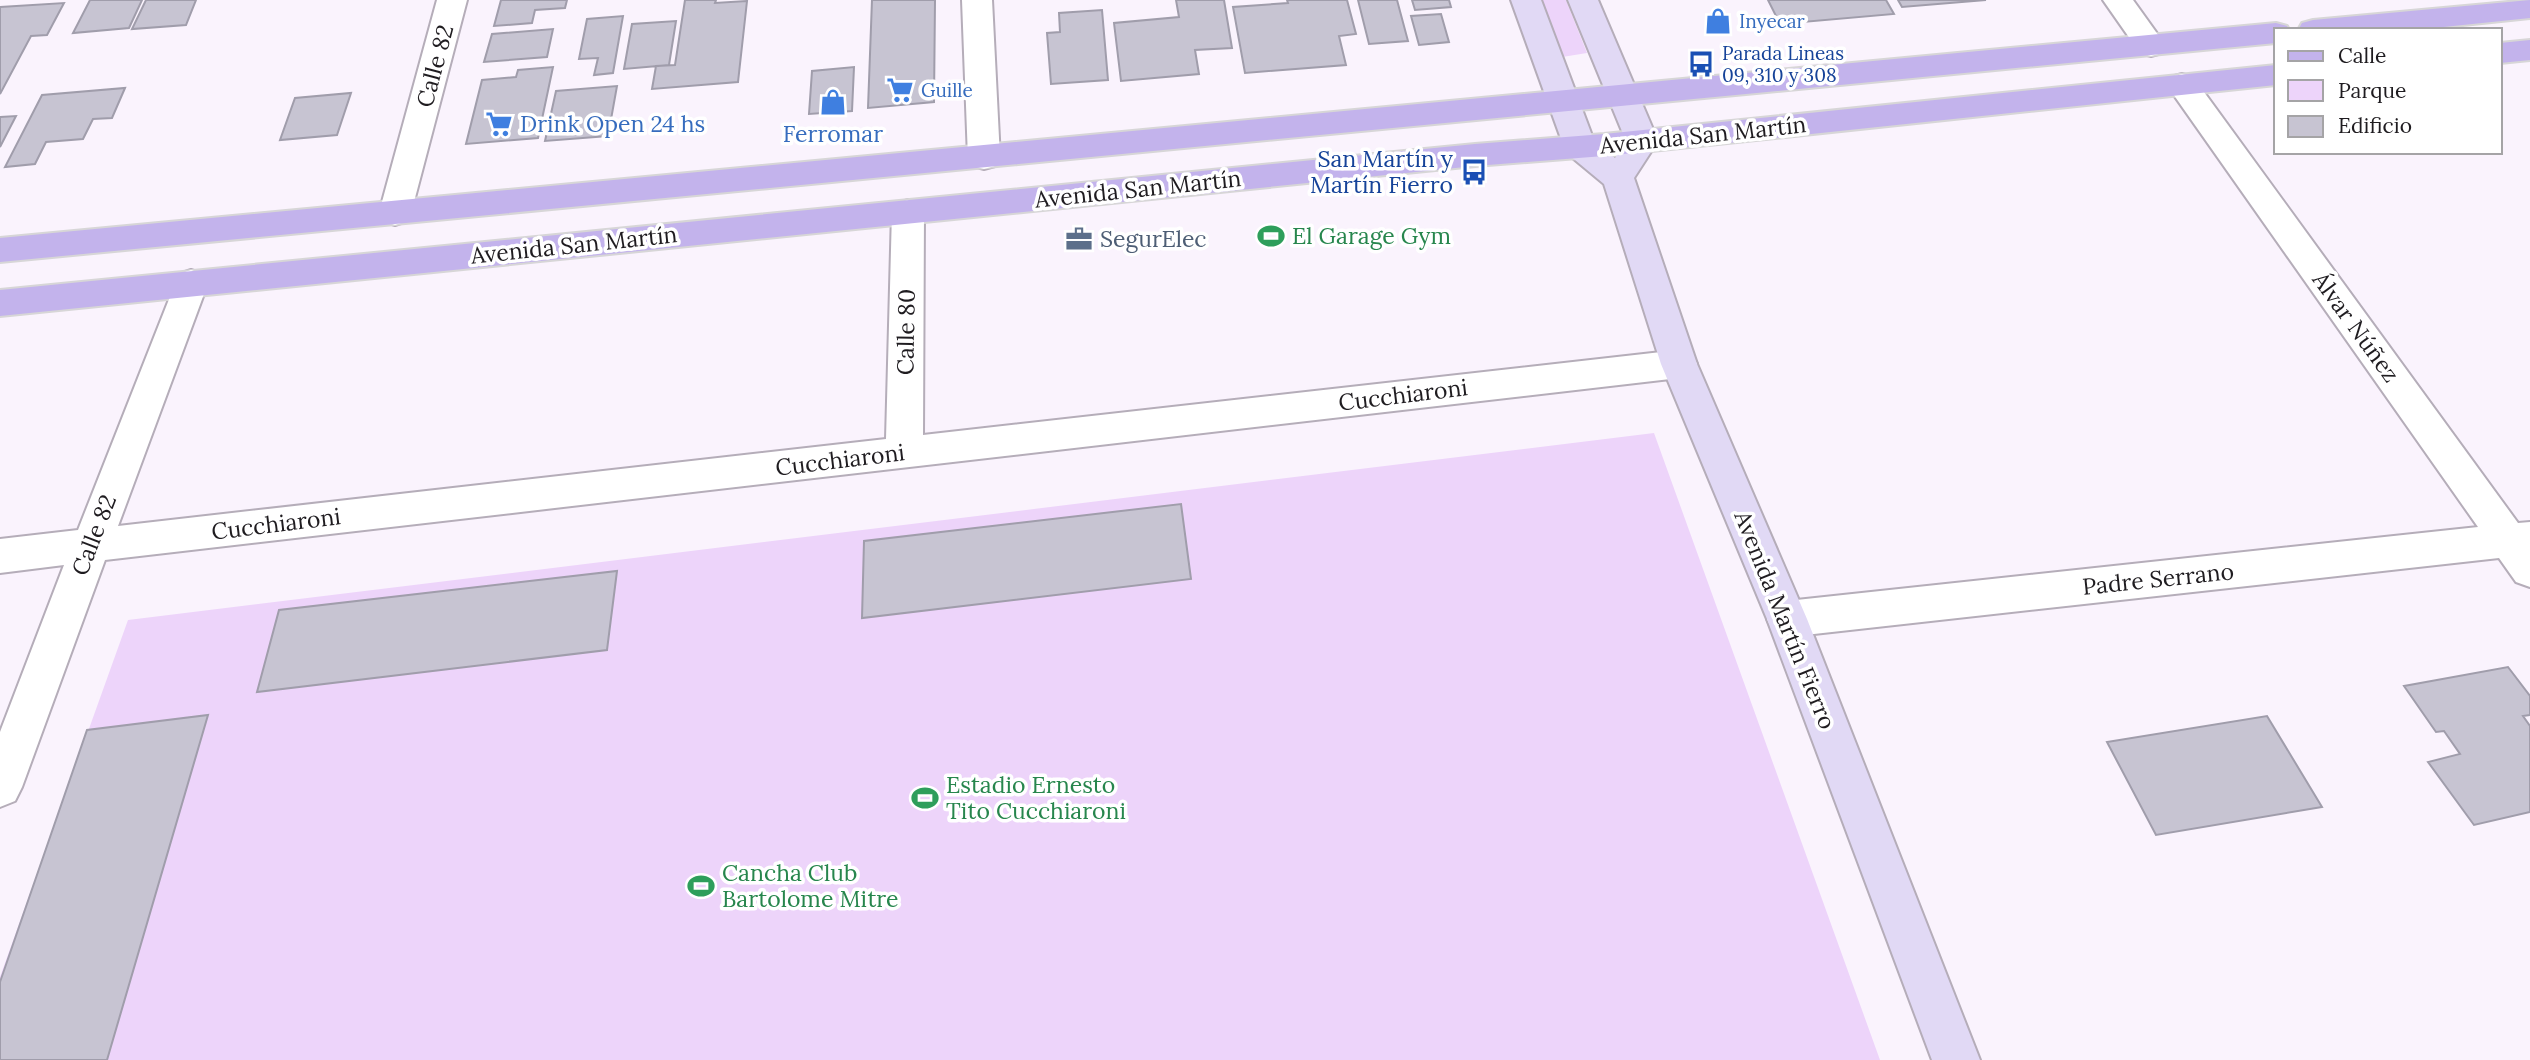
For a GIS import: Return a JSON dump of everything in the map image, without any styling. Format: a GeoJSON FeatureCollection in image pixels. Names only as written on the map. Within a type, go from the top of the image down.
{"type":"FeatureCollection","features":[{"type":"Feature","properties":{"kind":"main road"},"geometry":{"type":"LineString","coordinates":[[1526,0],[1580,147],[1618,178],[1642,141],[1583,0]]}},
{"type":"Feature","properties":{"kind":"main road"},"geometry":{"type":"LineString","coordinates":[[2334,28],[2530,9]]}},
{"type":"Feature","properties":{"kind":"main road","name":"Avenida San Martín"},"geometry":{"type":"LineString","coordinates":[[0,250],[1566,103],[2274,33]]}},
{"type":"Feature","properties":{"kind":"main road"},"geometry":{"type":"LineString","coordinates":[[2502,52],[2530,50]]}},
{"type":"Feature","properties":{"kind":"main road","name":"Avenida San Martín"},"geometry":{"type":"LineString","coordinates":[[0,303],[1462,156],[1642,141],[2274,75]]}},
{"type":"Feature","properties":{"kind":"main road","name":"Avenida Martín Fierro"},"geometry":{"type":"LineString","coordinates":[[1618,178],[1679,364],[1787,619],[1956,1060]]}},
{"type":"Feature","properties":{"kind":"street","name":"Calle 82"},"geometry":{"type":"LineString","coordinates":[[395,213],[452,0]]}},
{"type":"Feature","properties":{"kind":"street"},"geometry":{"type":"LineString","coordinates":[[977,0],[984,158]]}},
{"type":"Feature","properties":{"kind":"street"},"geometry":{"type":"LineString","coordinates":[[2118,0],[2151,46]]}},
{"type":"Feature","properties":{"kind":"street","name":"Álvar Núñez"},"geometry":{"type":"LineString","coordinates":[[2182,84],[2523,550]]}},
{"type":"Feature","properties":{"kind":"street","name":"Calle 80"},"geometry":{"type":"LineString","coordinates":[[904,452],[908,212]]}},
{"type":"Feature","properties":{"kind":"street","name":"Calle 82"},"geometry":{"type":"LineString","coordinates":[[0,787],[191,283]]}},
{"type":"Feature","properties":{"kind":"street","name":"Cucchiaroni"},"geometry":{"type":"LineString","coordinates":[[0,556],[1679,364]]}},
{"type":"Feature","properties":{"kind":"street","name":"Padre Serrano"},"geometry":{"type":"LineString","coordinates":[[1787,619],[2523,550]]}},
{"type":"Feature","properties":{"kind":"green space"},"geometry":{"type":"Polygon","coordinates":[[[1535,0],[1566,0],[1587,53],[1556,58],[1535,0]]]}},
{"type":"Feature","properties":{"kind":"green space","name":"Estadio Ernesto Tito Cucchiaroni"},"geometry":{"type":"Polygon","coordinates":[[[1654,433],[1880,1060],[0,1060],[0,977],[128,620],[1654,433]]]}},
{"type":"Feature","properties":{"kind":"building"},"geometry":{"type":"Polygon","coordinates":[[[90,0],[142,0],[129,28],[73,33],[90,0]]]}},
{"type":"Feature","properties":{"kind":"building"},"geometry":{"type":"Polygon","coordinates":[[[146,0],[196,0],[186,25],[132,29],[146,0]]]}},
{"type":"Feature","properties":{"kind":"building"},"geometry":{"type":"Polygon","coordinates":[[[501,0],[567,0],[565,8],[535,10],[532,23],[494,26],[501,0]]]}},
{"type":"Feature","properties":{"kind":"building"},"geometry":{"type":"Polygon","coordinates":[[[685,0],[716,0],[715,3],[747,1],[738,82],[652,89],[656,66],[675,65],[685,0]]]}},
{"type":"Feature","properties":{"kind":"building"},"geometry":{"type":"Polygon","coordinates":[[[872,0],[935,0],[934,102],[868,108],[872,0]]]}},
{"type":"Feature","properties":{"kind":"building"},"geometry":{"type":"Polygon","coordinates":[[[1176,0],[1224,0],[1232,48],[1195,50],[1199,74],[1121,81],[1114,23],[1179,17],[1176,0]]]}},
{"type":"Feature","properties":{"kind":"building"},"geometry":{"type":"Polygon","coordinates":[[[1287,0],[1347,0],[1356,34],[1339,36],[1346,65],[1245,73],[1233,7],[1288,3],[1287,0]]]}},
{"type":"Feature","properties":{"kind":"building"},"geometry":{"type":"Polygon","coordinates":[[[1358,0],[1397,0],[1408,41],[1369,44],[1358,0]]]}},
{"type":"Feature","properties":{"kind":"building"},"geometry":{"type":"Polygon","coordinates":[[[1412,0],[1449,0],[1451,7],[1415,10],[1412,0]]]}},
{"type":"Feature","properties":{"kind":"building"},"geometry":{"type":"Polygon","coordinates":[[[1768,0],[1886,0],[1894,14],[1780,24],[1768,0]]]}},
{"type":"Feature","properties":{"kind":"building"},"geometry":{"type":"Polygon","coordinates":[[[1898,0],[1986,0],[1902,7],[1898,0]]]}},
{"type":"Feature","properties":{"kind":"building"},"geometry":{"type":"Polygon","coordinates":[[[64,3],[47,35],[31,36],[0,94],[0,7],[64,3]]]}},
{"type":"Feature","properties":{"kind":"building"},"geometry":{"type":"Polygon","coordinates":[[[1102,10],[1108,80],[1051,84],[1047,33],[1060,32],[1059,13],[1102,10]]]}},
{"type":"Feature","properties":{"kind":"building"},"geometry":{"type":"Polygon","coordinates":[[[1441,14],[1449,42],[1419,45],[1411,16],[1441,14]]]}},
{"type":"Feature","properties":{"kind":"building"},"geometry":{"type":"Polygon","coordinates":[[[623,16],[613,73],[594,75],[598,58],[579,59],[587,19],[623,16]]]}},
{"type":"Feature","properties":{"kind":"building"},"geometry":{"type":"Polygon","coordinates":[[[676,21],[669,65],[624,69],[632,24],[676,21]]]}},
{"type":"Feature","properties":{"kind":"building"},"geometry":{"type":"Polygon","coordinates":[[[553,29],[547,57],[484,62],[492,34],[553,29]]]}},
{"type":"Feature","properties":{"kind":"building"},"geometry":{"type":"Polygon","coordinates":[[[553,67],[538,138],[466,144],[482,80],[516,77],[518,70],[553,67]]]}},
{"type":"Feature","properties":{"kind":"building"},"geometry":{"type":"Polygon","coordinates":[[[854,67],[852,111],[809,114],[812,71],[854,67]]]}},
{"type":"Feature","properties":{"kind":"building"},"geometry":{"type":"Polygon","coordinates":[[[617,86],[608,136],[545,141],[556,91],[617,86]]]}},
{"type":"Feature","properties":{"kind":"building"},"geometry":{"type":"Polygon","coordinates":[[[125,88],[112,118],[93,119],[83,139],[46,142],[35,164],[5,167],[42,95],[125,88]]]}},
{"type":"Feature","properties":{"kind":"building"},"geometry":{"type":"Polygon","coordinates":[[[351,93],[337,135],[280,140],[295,98],[351,93]]]}},
{"type":"Feature","properties":{"kind":"building"},"geometry":{"type":"Polygon","coordinates":[[[16,116],[0,147],[0,117],[16,116]]]}},
{"type":"Feature","properties":{"kind":"building"},"geometry":{"type":"Polygon","coordinates":[[[1181,504],[1191,579],[862,618],[864,541],[1181,504]]]}},
{"type":"Feature","properties":{"kind":"building"},"geometry":{"type":"Polygon","coordinates":[[[617,571],[607,650],[257,692],[279,610],[617,571]]]}},
{"type":"Feature","properties":{"kind":"building"},"geometry":{"type":"Polygon","coordinates":[[[2508,667],[2530,696],[2530,715],[2523,716],[2530,726],[2530,812],[2474,825],[2428,762],[2460,754],[2444,731],[2436,732],[2404,686],[2508,667]]]}},
{"type":"Feature","properties":{"kind":"building"},"geometry":{"type":"Polygon","coordinates":[[[208,715],[107,1060],[0,1060],[0,982],[87,730],[208,715]]]}},
{"type":"Feature","properties":{"kind":"building"},"geometry":{"type":"Polygon","coordinates":[[[2267,716],[2322,807],[2156,835],[2107,742],[2267,716]]]}},
{"type":"Feature","properties":{"kind":"place","name":"Inyecar"},"geometry":{"type":"Point","coordinates":[1718,21]}},
{"type":"Feature","properties":{"kind":"place","name":"Parada Lineas 09, 310 y 308"},"geometry":{"type":"Point","coordinates":[1701,64]}},
{"type":"Feature","properties":{"kind":"place","name":"Guille"},"geometry":{"type":"Point","coordinates":[900,90]}},
{"type":"Feature","properties":{"kind":"place","name":"Ferromar"},"geometry":{"type":"Point","coordinates":[833,102]}},
{"type":"Feature","properties":{"kind":"place","name":"Drink Open 24 hs"},"geometry":{"type":"Point","coordinates":[499,124]}},
{"type":"Feature","properties":{"kind":"place","name":"San Martín y Martín Fierro"},"geometry":{"type":"Point","coordinates":[1474,172]}},
{"type":"Feature","properties":{"kind":"place","name":"El Garage Gym"},"geometry":{"type":"Point","coordinates":[1271,236]}},
{"type":"Feature","properties":{"kind":"place","name":"SegurElec"},"geometry":{"type":"Point","coordinates":[1079,239]}},
{"type":"Feature","properties":{"kind":"place","name":"Estadio Ernesto Tito Cucchiaroni"},"geometry":{"type":"Point","coordinates":[925,798]}},
{"type":"Feature","properties":{"kind":"place","name":"Cancha Club Bartolome Mitre"},"geometry":{"type":"Point","coordinates":[701,886]}}]}
